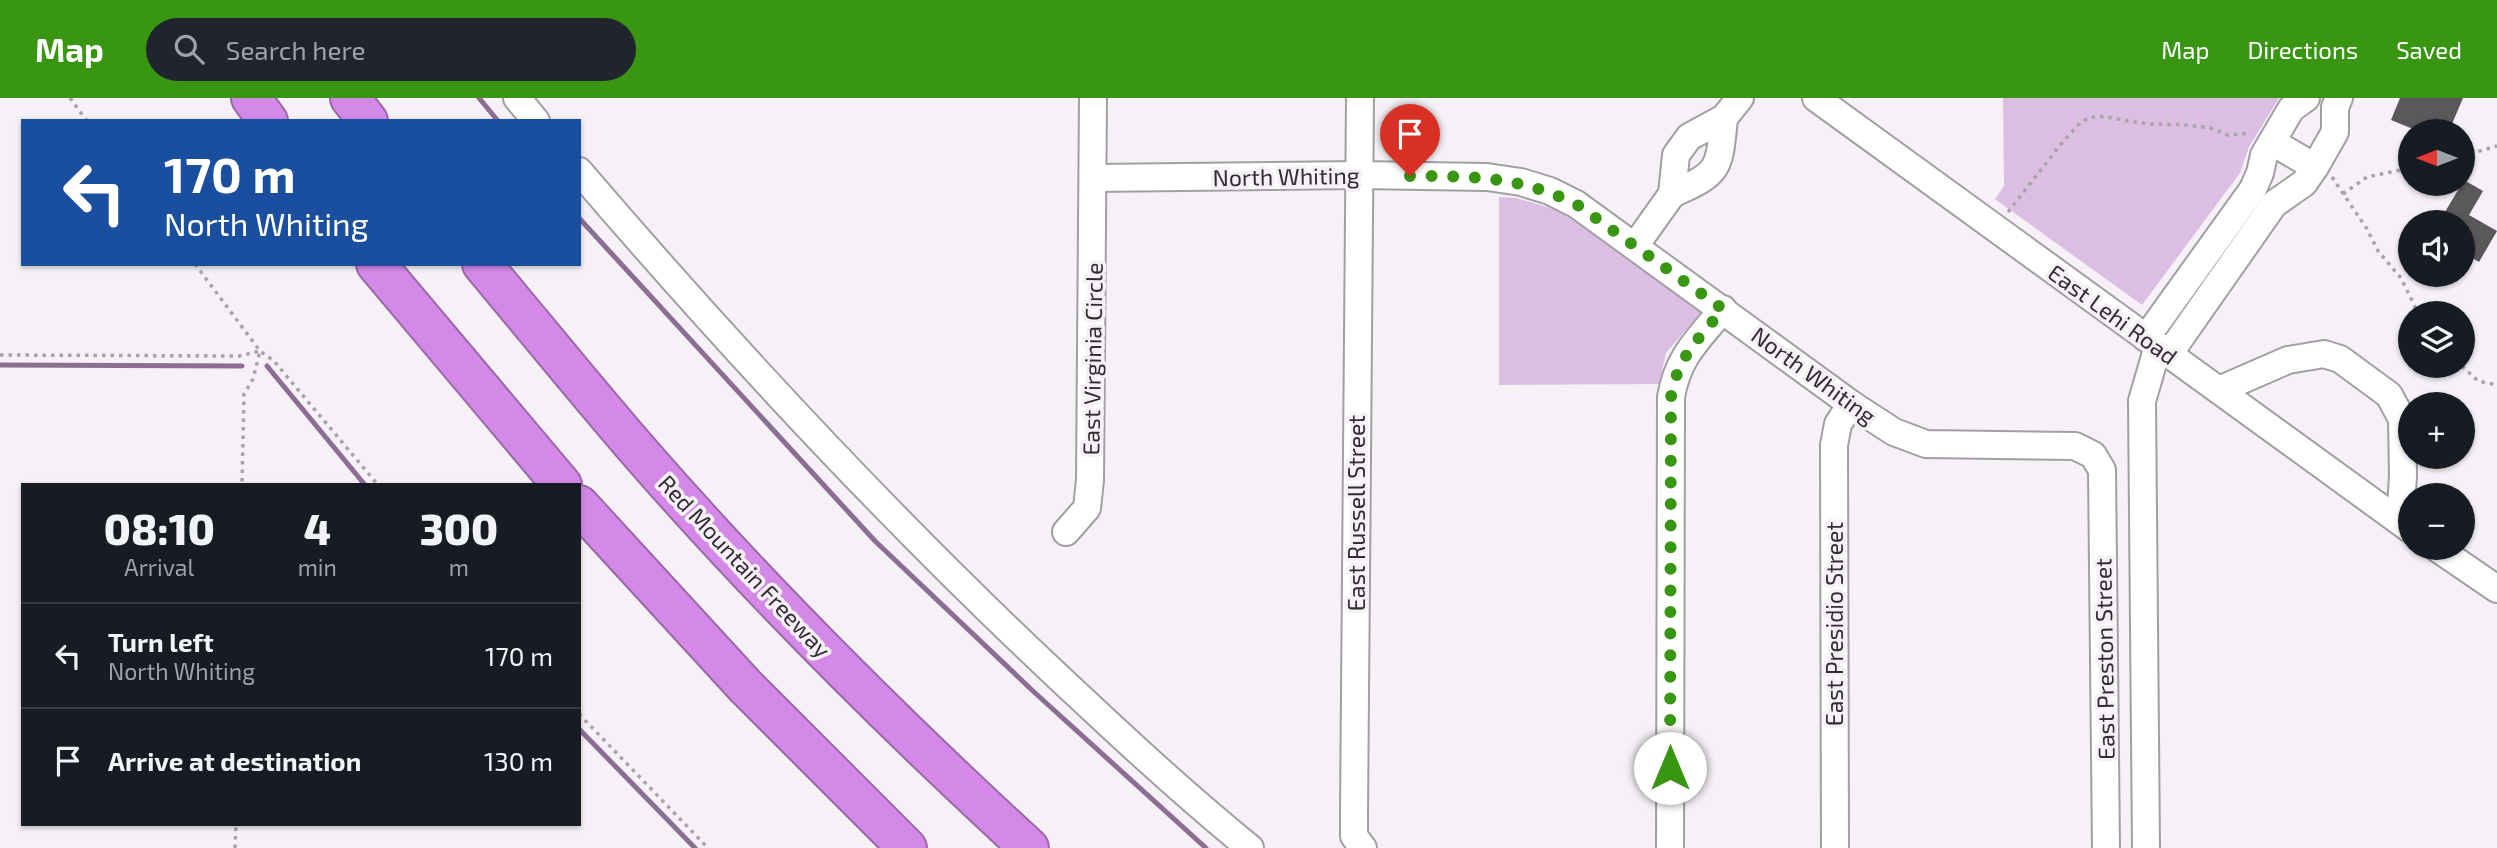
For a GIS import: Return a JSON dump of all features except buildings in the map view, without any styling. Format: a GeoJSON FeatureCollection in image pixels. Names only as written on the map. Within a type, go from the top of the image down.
{"type":"FeatureCollection","features":[{"type":"Feature","properties":{"kind":"highway"},"geometry":{"type":"LineString","coordinates":[[251,98],[267,119]]}},
{"type":"Feature","properties":{"kind":"highway"},"geometry":{"type":"LineString","coordinates":[[351,98],[367,119]]}},
{"type":"Feature","properties":{"kind":"highway"},"geometry":{"type":"LineString","coordinates":[[378,266],[560,483]]}},
{"type":"Feature","properties":{"kind":"highway","name":"Red Mountain Freeway"},"geometry":{"type":"LineString","coordinates":[[484,266],[636,448],[806,632],[924,751],[1029,848]]}},
{"type":"Feature","properties":{"kind":"highway"},"geometry":{"type":"LineString","coordinates":[[581,507],[746,687],[907,848]]}},
{"type":"Feature","properties":{"kind":"street"},"geometry":{"type":"LineString","coordinates":[[517,98],[534,119]]}},
{"type":"Feature","properties":{"kind":"street","name":"East Virginia Circle"},"geometry":{"type":"LineString","coordinates":[[1066,532],[1087,508],[1090,481],[1093,98]]}},
{"type":"Feature","properties":{"kind":"street","name":"East Russell Street"},"geometry":{"type":"LineString","coordinates":[[1360,98],[1354,836],[1363,848]]}},
{"type":"Feature","properties":{"kind":"street","name":"East Lehi Road"},"geometry":{"type":"LineString","coordinates":[[1816,98],[2398,520]]}},
{"type":"Feature","properties":{"kind":"street"},"geometry":{"type":"LineString","coordinates":[[2146,848],[2142,401],[2158,346],[2253,189],[2264,155],[2291,109],[2306,98]]}},
{"type":"Feature","properties":{"kind":"street"},"geometry":{"type":"LineString","coordinates":[[2158,346],[2274,204],[2304,183],[2335,132],[2335,107],[2339,98]]}},
{"type":"Feature","properties":{"kind":"street"},"geometry":{"type":"LineString","coordinates":[[1672,194],[1705,180],[1719,162],[1732,108]]}},
{"type":"Feature","properties":{"kind":"street"},"geometry":{"type":"LineString","coordinates":[[1635,247],[1672,194],[1676,155],[1689,137],[1732,108]]}},
{"type":"Feature","properties":{"kind":"street"},"geometry":{"type":"LineString","coordinates":[[2272,142],[2315,167]]}},
{"type":"Feature","properties":{"kind":"street"},"geometry":{"type":"LineString","coordinates":[[581,174],[771,389],[895,519],[1116,731],[1250,848]]}},
{"type":"Feature","properties":{"kind":"street","name":"North Whiting"},"geometry":{"type":"LineString","coordinates":[[1093,178],[1359,175],[1487,177],[1521,182],[1550,191],[1576,204],[1851,404],[1894,432],[1926,444],[2075,446],[2093,455],[2102,470]]}},
{"type":"Feature","properties":{"kind":"street"},"geometry":{"type":"LineString","coordinates":[[1670,848],[1671,397],[1676,372],[1684,357],[1723,309]]}},
{"type":"Feature","properties":{"kind":"street"},"geometry":{"type":"LineString","coordinates":[[2219,390],[2288,360],[2324,354],[2340,359],[2389,395],[2402,419],[2403,483]]}},
{"type":"Feature","properties":{"kind":"street","name":"East Presidio Street"},"geometry":{"type":"LineString","coordinates":[[1835,848],[1834,445],[1838,424],[1851,404]]}},
{"type":"Feature","properties":{"kind":"street","name":"East Preston Street"},"geometry":{"type":"LineString","coordinates":[[2102,470],[2106,848]]}},
{"type":"Feature","properties":{"kind":"street"},"geometry":{"type":"LineString","coordinates":[[2455,560],[2497,589]]}},
{"type":"Feature","properties":{"kind":"path"},"geometry":{"type":"LineString","coordinates":[[70,98],[86,119]]}},
{"type":"Feature","properties":{"kind":"path"},"geometry":{"type":"LineString","coordinates":[[1995,228],[2061,144],[2080,123],[2089,118],[2099,116],[2148,124],[2187,125],[2210,128],[2228,135],[2260,134],[2272,142]]}},
{"type":"Feature","properties":{"kind":"path"},"geometry":{"type":"LineString","coordinates":[[2475,152],[2497,146]]}},
{"type":"Feature","properties":{"kind":"path"},"geometry":{"type":"LineString","coordinates":[[2315,167],[2329,174],[2378,251],[2400,278],[2412,301]]}},
{"type":"Feature","properties":{"kind":"path"},"geometry":{"type":"LineString","coordinates":[[2343,194],[2367,177],[2398,171]]}},
{"type":"Feature","properties":{"kind":"path"},"geometry":{"type":"LineString","coordinates":[[196,266],[260,351],[274,361],[376,483]]}},
{"type":"Feature","properties":{"kind":"path"},"geometry":{"type":"LineString","coordinates":[[0,355],[239,356],[260,351]]}},
{"type":"Feature","properties":{"kind":"path"},"geometry":{"type":"LineString","coordinates":[[242,483],[244,394],[253,379],[260,351]]}},
{"type":"Feature","properties":{"kind":"path"},"geometry":{"type":"LineString","coordinates":[[2475,377],[2497,385]]}},
{"type":"Feature","properties":{"kind":"path"},"geometry":{"type":"LineString","coordinates":[[581,716],[708,848]]}},
{"type":"Feature","properties":{"kind":"path"},"geometry":{"type":"LineString","coordinates":[[235,848],[236,826]]}},
{"type":"Feature","properties":{"kind":"shaded area"},"geometry":{"type":"Polygon","coordinates":[[[2003,98],[2279,98],[2249,147],[2240,173],[2142,305],[1995,199],[2004,186],[2003,98]]]}},
{"type":"Feature","properties":{"kind":"shaded area"},"geometry":{"type":"Polygon","coordinates":[[[1499,197],[1516,198],[1558,210],[1702,311],[1666,353],[1659,384],[1499,385],[1499,197]]]}},
{"type":"Feature","properties":{"kind":"waterway"},"geometry":{"type":"LineString","coordinates":[[479,98],[496,119]]}},
{"type":"Feature","properties":{"kind":"waterway"},"geometry":{"type":"LineString","coordinates":[[581,220],[875,541],[1034,692],[1206,848]]}},
{"type":"Feature","properties":{"kind":"waterway"},"geometry":{"type":"LineString","coordinates":[[0,365],[242,366]]}},
{"type":"Feature","properties":{"kind":"waterway"},"geometry":{"type":"LineString","coordinates":[[267,366],[363,483]]}},
{"type":"Feature","properties":{"kind":"waterway"},"geometry":{"type":"LineString","coordinates":[[581,731],[695,848]]}},
{"type":"Feature","properties":{"kind":"route"},"geometry":{"type":"LineString","coordinates":[[1410,176],[1487,177],[1521,182],[1550,191],[1576,204],[1723,309],[1684,357],[1676,372],[1671,397],[1670,768]]}}]}
